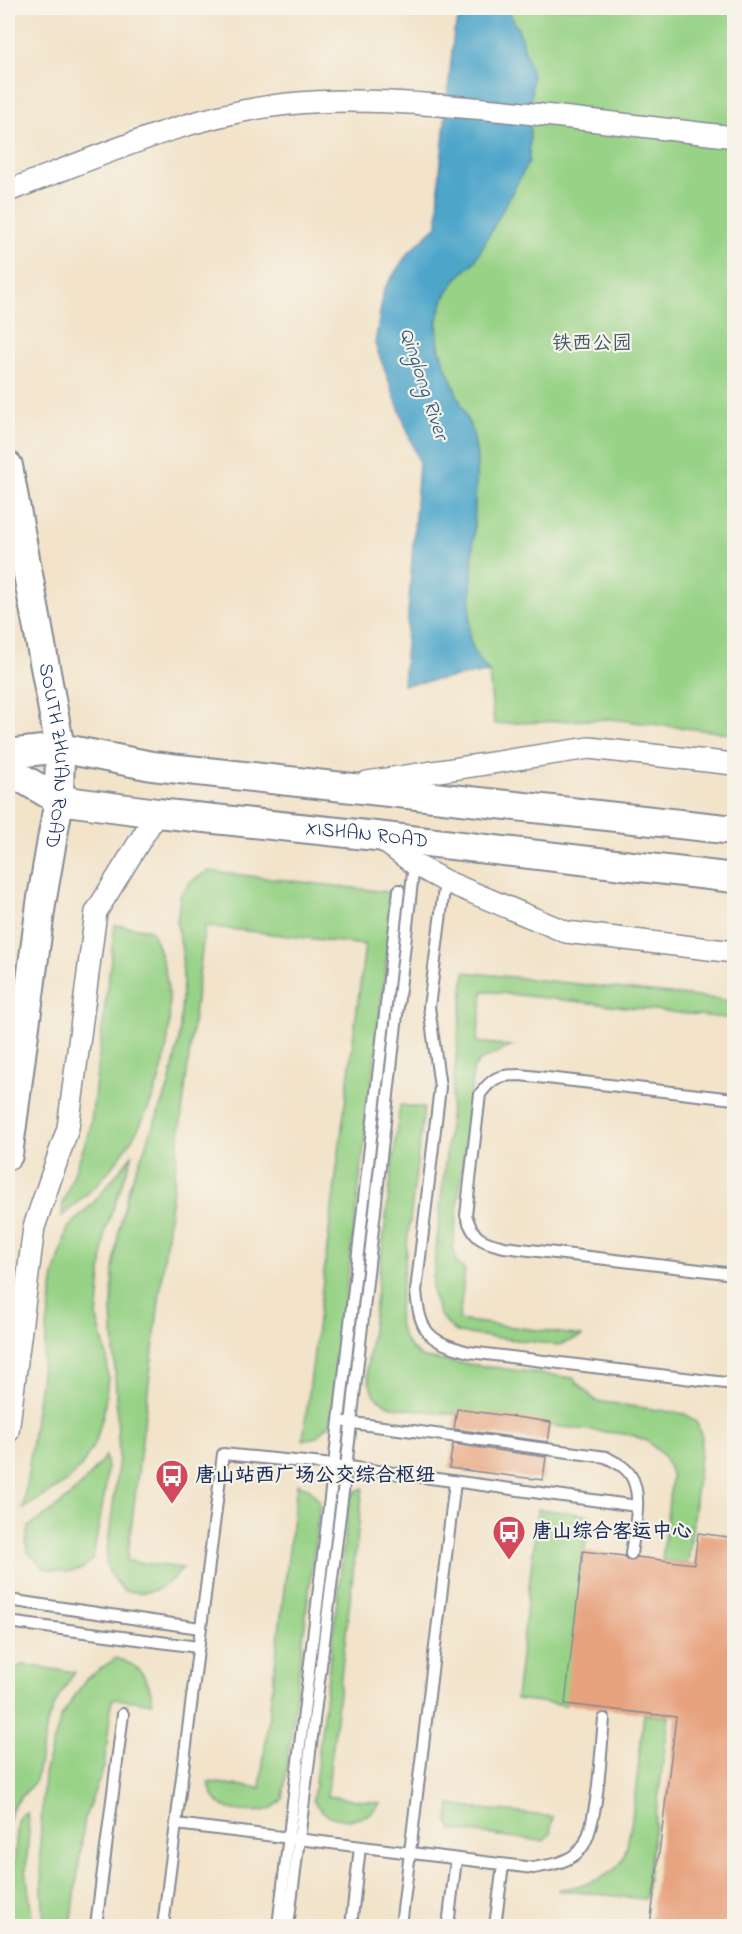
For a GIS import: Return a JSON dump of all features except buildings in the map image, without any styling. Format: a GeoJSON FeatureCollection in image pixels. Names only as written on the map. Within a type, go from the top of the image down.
{"type":"FeatureCollection","features":[{"type":"Feature","properties":{"kind":"main road","name":"SOUTH ZHU'AN ROAD"},"geometry":{"type":"LineString","coordinates":[[8,466],[60,748],[59,800],[41,904],[8,1155]]}},
{"type":"Feature","properties":{"kind":"main road"},"geometry":{"type":"LineString","coordinates":[[8,754],[60,748],[152,766],[735,830]]}},
{"type":"Feature","properties":{"kind":"main road","name":"XISHAN ROAD"},"geometry":{"type":"LineString","coordinates":[[8,770],[59,800],[735,878]]}},
{"type":"Feature","properties":{"kind":"street"},"geometry":{"type":"LineString","coordinates":[[8,191],[170,129],[230,114],[287,104],[350,101],[421,103],[735,137]]}},
{"type":"Feature","properties":{"kind":"street"},"geometry":{"type":"LineString","coordinates":[[334,787],[589,748],[735,764]]}},
{"type":"Feature","properties":{"kind":"street"},"geometry":{"type":"LineString","coordinates":[[8,1432],[34,1227],[68,1128],[96,912],[158,813]]}},
{"type":"Feature","properties":{"kind":"street"},"geometry":{"type":"LineString","coordinates":[[376,836],[414,864],[445,881],[566,932],[735,952]]}},
{"type":"Feature","properties":{"kind":"lane"},"geometry":{"type":"LineString","coordinates":[[288,1926],[294,1838],[334,1465],[345,1422],[414,864]]}},
{"type":"Feature","properties":{"kind":"lane"},"geometry":{"type":"LineString","coordinates":[[445,881],[429,1007],[440,1087],[416,1291],[418,1317],[428,1334],[446,1346],[469,1352],[735,1384]]}},
{"type":"Feature","properties":{"kind":"lane"},"geometry":{"type":"LineString","coordinates":[[278,1926],[294,1838],[346,1468],[345,1422],[399,890]]}},
{"type":"Feature","properties":{"kind":"lane"},"geometry":{"type":"LineString","coordinates":[[735,1099],[503,1075],[490,1081],[480,1094],[466,1215],[471,1231],[485,1242],[504,1247],[735,1274]]}},
{"type":"Feature","properties":{"kind":"lane"},"geometry":{"type":"LineString","coordinates":[[345,1422],[606,1457],[624,1467],[635,1484],[637,1506],[631,1554]]}},
{"type":"Feature","properties":{"kind":"lane"},"geometry":{"type":"LineString","coordinates":[[163,1926],[223,1454],[334,1465],[637,1506]]}},
{"type":"Feature","properties":{"kind":"lane"},"geometry":{"type":"LineString","coordinates":[[401,1926],[455,1482]]}},
{"type":"Feature","properties":{"kind":"lane"},"geometry":{"type":"LineString","coordinates":[[8,1600],[200,1628]]}},
{"type":"Feature","properties":{"kind":"lane"},"geometry":{"type":"LineString","coordinates":[[8,1623],[198,1647]]}},
{"type":"Feature","properties":{"kind":"lane"},"geometry":{"type":"LineString","coordinates":[[96,1926],[123,1714]]}},
{"type":"Feature","properties":{"kind":"lane"},"geometry":{"type":"LineString","coordinates":[[176,1824],[503,1865],[533,1868],[560,1863],[581,1850],[592,1828],[604,1719]]}},
{"type":"Feature","properties":{"kind":"lane"},"geometry":{"type":"LineString","coordinates":[[351,1926],[360,1847]]}},
{"type":"Feature","properties":{"kind":"lane"},"geometry":{"type":"LineString","coordinates":[[448,1926],[456,1859]]}},
{"type":"Feature","properties":{"kind":"lane"},"geometry":{"type":"LineString","coordinates":[[495,1926],[503,1865]]}},
{"type":"Feature","properties":{"kind":"green space","name":"铁西公园"},"geometry":{"type":"Polygon","coordinates":[[[505,8],[734,8],[734,734],[611,719],[494,724],[489,672],[475,654],[469,637],[476,448],[472,431],[444,365],[438,331],[439,314],[445,296],[458,277],[475,261],[505,8]]]}},
{"type":"Feature","properties":{"kind":"green space"},"geometry":{"type":"Polygon","coordinates":[[[208,871],[395,893],[330,1424],[316,1437],[303,1440],[365,945],[205,926],[127,1561],[183,1568],[164,1586],[157,1589],[143,1592],[124,1591],[110,1574],[106,1562],[119,1457],[112,1308],[113,1270],[119,1229],[129,1188],[169,1086],[179,1040],[183,983],[182,951],[177,924],[180,896],[190,882],[208,871]]]}},
{"type":"Feature","properties":{"kind":"green space"},"geometry":{"type":"Polygon","coordinates":[[[115,925],[151,930],[163,963],[169,997],[169,1030],[164,1063],[154,1095],[121,1155],[95,1186],[62,1216],[63,1203],[90,1130],[115,925]]]}},
{"type":"Feature","properties":{"kind":"green space"},"geometry":{"type":"Polygon","coordinates":[[[465,972],[734,1001],[734,1019],[483,991],[477,1042],[512,1046],[479,1061],[473,1070],[453,1249],[457,1263],[465,1270],[459,1320],[583,1336],[559,1345],[458,1333],[443,1319],[437,1309],[432,1289],[465,972]]]}},
{"type":"Feature","properties":{"kind":"green space"},"geometry":{"type":"Polygon","coordinates":[[[400,1105],[424,1108],[398,1316],[405,1340],[423,1358],[573,1378],[596,1401],[685,1414],[697,1423],[702,1438],[688,1564],[662,1560],[672,1476],[664,1456],[647,1441],[632,1435],[393,1407],[374,1393],[367,1370],[400,1105]]]}},
{"type":"Feature","properties":{"kind":"green space"},"geometry":{"type":"Polygon","coordinates":[[[133,1154],[105,1231],[97,1318],[107,1357],[108,1378],[104,1411],[96,1441],[81,1467],[66,1482],[23,1509],[54,1276],[68,1228],[95,1201],[133,1154]]]}},
{"type":"Feature","properties":{"kind":"green space"},"geometry":{"type":"Polygon","coordinates":[[[105,1456],[107,1467],[105,1491],[93,1558],[82,1569],[67,1572],[44,1568],[29,1553],[26,1544],[28,1527],[70,1496],[105,1456]]]}},
{"type":"Feature","properties":{"kind":"green space"},"geometry":{"type":"Polygon","coordinates":[[[297,1484],[310,1489],[320,1502],[283,1799],[266,1810],[250,1812],[234,1810],[216,1800],[208,1782],[260,1788],[297,1484]]]}},
{"type":"Feature","properties":{"kind":"green space"},"geometry":{"type":"Polygon","coordinates":[[[363,1488],[327,1796],[380,1803],[365,1816],[345,1820],[326,1814],[313,1800],[349,1502],[354,1493],[363,1488]]]}},
{"type":"Feature","properties":{"kind":"green space"},"geometry":{"type":"Polygon","coordinates":[[[538,1509],[589,1515],[566,1705],[516,1699],[538,1509]]]}},
{"type":"Feature","properties":{"kind":"green space"},"geometry":{"type":"Polygon","coordinates":[[[116,1658],[132,1665],[143,1674],[153,1703],[112,1699],[104,1767],[85,1817],[71,1926],[44,1926],[40,1845],[44,1773],[62,1715],[86,1679],[116,1658]]]}},
{"type":"Feature","properties":{"kind":"green space"},"geometry":{"type":"Polygon","coordinates":[[[23,1665],[75,1672],[59,1696],[48,1720],[36,1780],[13,1807],[8,1821],[8,1674],[23,1665]]]}},
{"type":"Feature","properties":{"kind":"green space"},"geometry":{"type":"Polygon","coordinates":[[[644,1714],[669,1717],[645,1899],[557,1890],[599,1879],[614,1870],[625,1854],[632,1816],[644,1714]]]}},
{"type":"Feature","properties":{"kind":"green space"},"geometry":{"type":"Polygon","coordinates":[[[450,1805],[553,1817],[550,1834],[543,1841],[453,1830],[448,1822],[450,1805]]]}},
{"type":"Feature","properties":{"kind":"green space"},"geometry":{"type":"Polygon","coordinates":[[[27,1812],[29,1831],[26,1869],[33,1926],[8,1926],[18,1822],[21,1815],[27,1812]]]}},
{"type":"Feature","properties":{"kind":"water","name":"Qinglong River"},"geometry":{"type":"Polygon","coordinates":[[[464,8],[507,8],[519,31],[532,76],[529,161],[475,261],[458,277],[445,295],[436,324],[439,350],[473,433],[477,458],[469,637],[475,654],[489,672],[403,685],[419,462],[375,344],[384,289],[408,253],[438,225],[439,182],[454,31],[464,8]]]}},
{"type":"Feature","properties":{"kind":"place","name":"唐山站西广场公交综合枢纽"},"geometry":{"type":"Point","coordinates":[172,1505]}},
{"type":"Feature","properties":{"kind":"place","name":"唐山综合客运中心"},"geometry":{"type":"Point","coordinates":[509,1561]}}]}
